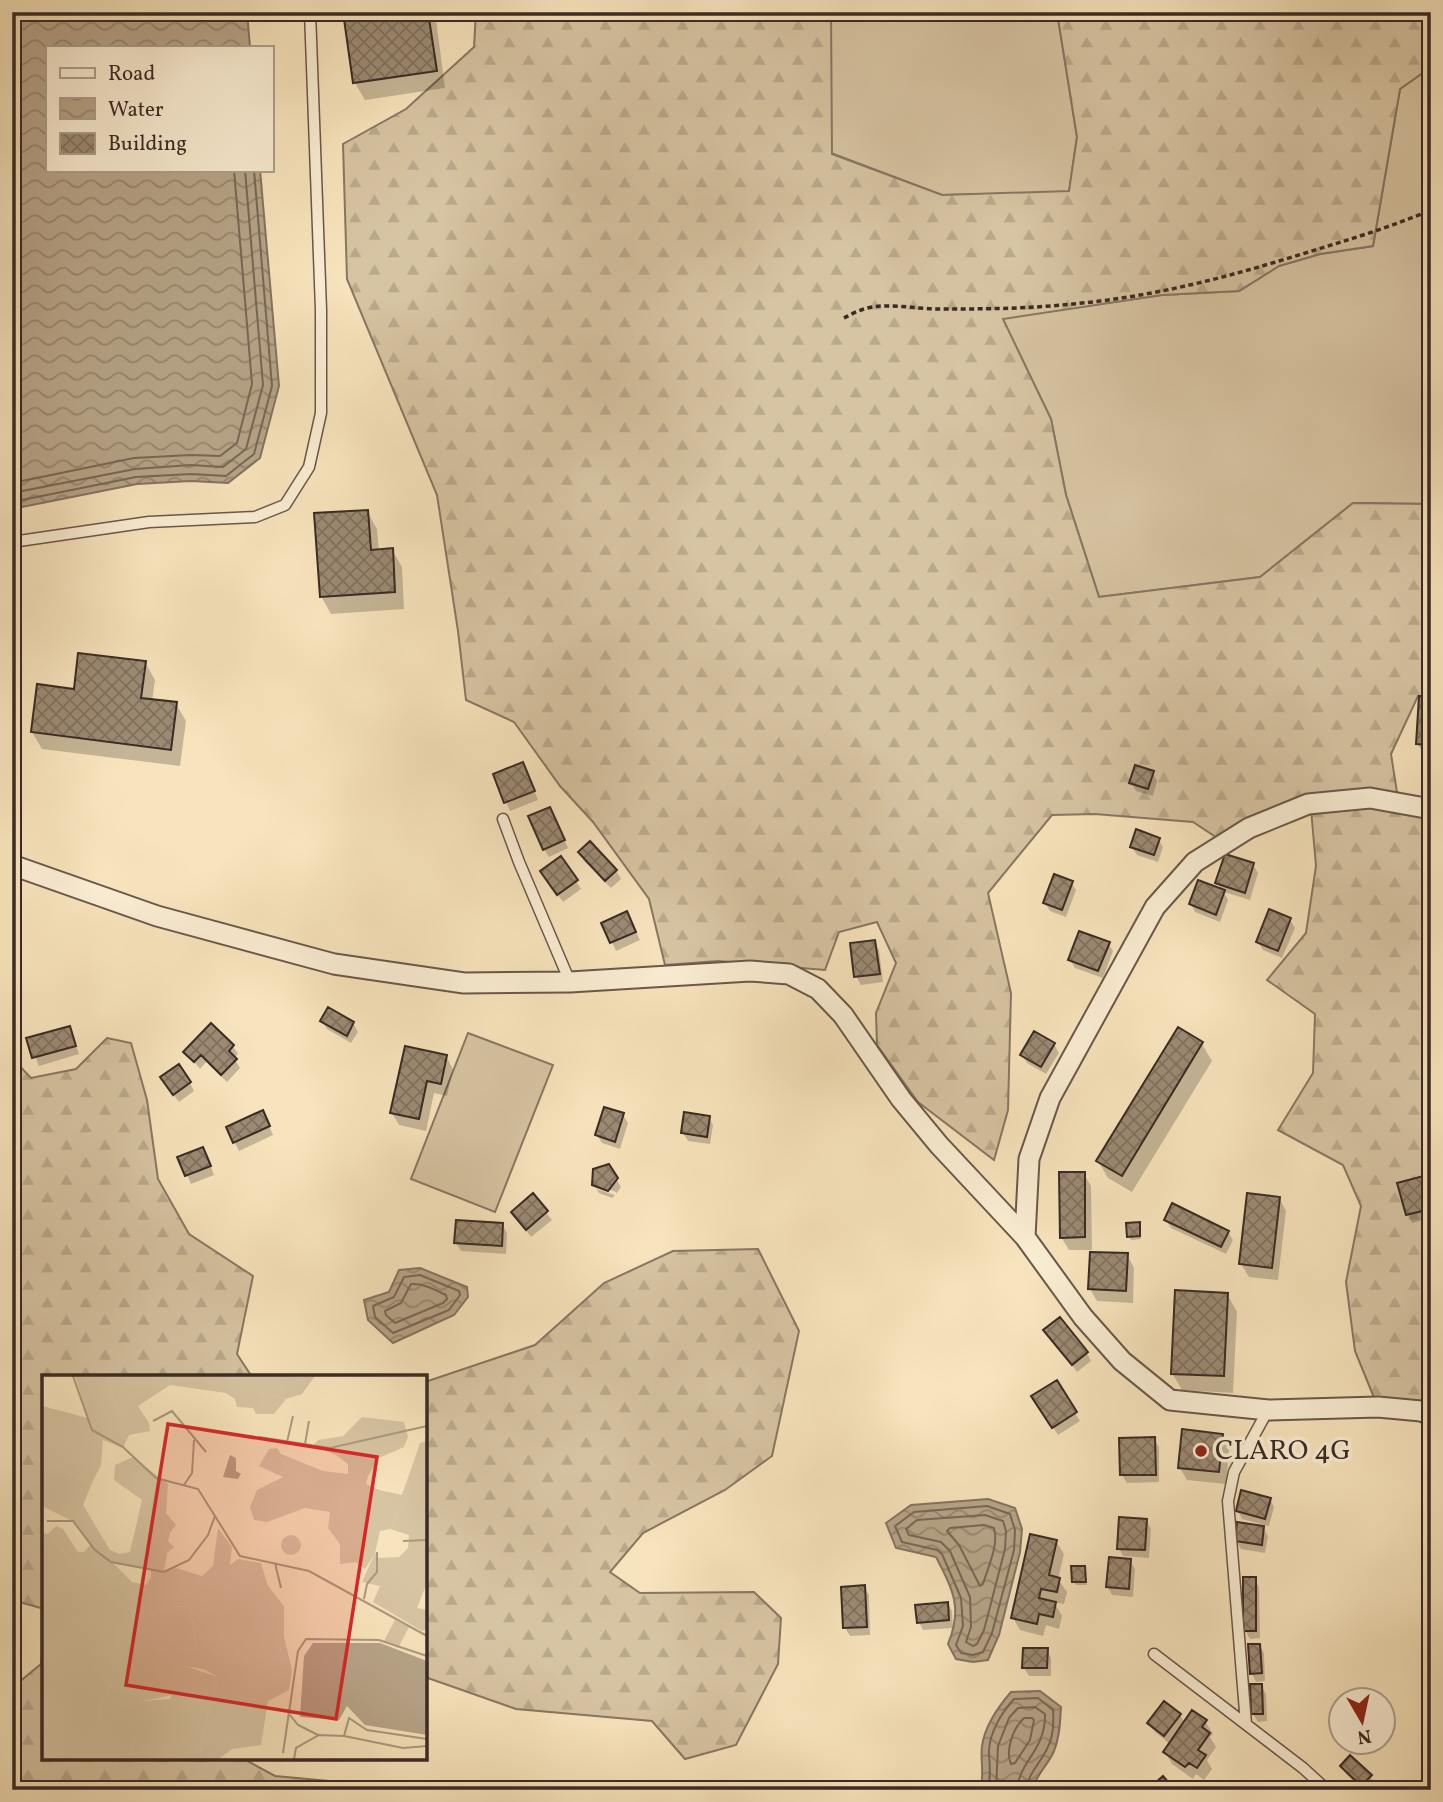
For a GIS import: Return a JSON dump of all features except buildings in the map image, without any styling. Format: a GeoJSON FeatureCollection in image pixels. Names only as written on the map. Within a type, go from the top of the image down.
{"type":"FeatureCollection","features":[{"type":"Feature","properties":{"kind":"street"},"geometry":{"type":"LineString","coordinates":[[1025,1237],[1029,1159],[1050,1098],[1155,907],[1195,862],[1249,828],[1308,804],[1370,798],[1431,808]]}},
{"type":"Feature","properties":{"kind":"street"},"geometry":{"type":"LineString","coordinates":[[12,865],[157,916],[334,964],[464,983],[570,982],[750,971],[789,974],[818,989],[843,1015],[901,1099],[939,1145],[1025,1237],[1083,1317],[1122,1361],[1170,1400],[1268,1410],[1378,1406],[1421,1411],[1431,1415]]}},
{"type":"Feature","properties":{"kind":"lane"},"geometry":{"type":"LineString","coordinates":[[12,542],[149,522],[255,517],[285,505],[309,467],[321,413],[321,323],[310,12]]}},
{"type":"Feature","properties":{"kind":"lane"},"geometry":{"type":"LineString","coordinates":[[503,818],[570,982]]}},
{"type":"Feature","properties":{"kind":"lane"},"geometry":{"type":"LineString","coordinates":[[1246,1724],[1228,1501],[1234,1472],[1268,1410]]}},
{"type":"Feature","properties":{"kind":"lane"},"geometry":{"type":"LineString","coordinates":[[1154,1654],[1327,1790]]}},
{"type":"Feature","properties":{"kind":"path"},"geometry":{"type":"LineString","coordinates":[[844,318],[864,309],[1014,309],[1106,301],[1165,292],[1207,283],[1359,238],[1431,210]]}},
{"type":"Feature","properties":{"kind":"green space"},"geometry":{"type":"Polygon","coordinates":[[[476,12],[831,12],[832,154],[942,195],[1069,191],[1077,137],[1057,12],[1431,12],[1431,67],[1400,89],[1373,246],[1320,254],[1279,266],[1239,291],[1162,295],[1003,319],[1051,419],[1066,495],[1099,597],[1260,577],[1353,503],[1431,504],[1431,696],[1418,696],[1391,754],[1399,805],[1431,812],[1431,1410],[1375,1400],[1355,1351],[1346,1282],[1361,1206],[1343,1165],[1278,1130],[1313,1073],[1315,1014],[1267,980],[1306,933],[1316,866],[1311,809],[1231,847],[1193,822],[1095,814],[1052,815],[988,893],[1011,993],[1008,1110],[994,1160],[918,1102],[877,1045],[876,1013],[896,963],[877,922],[839,932],[825,970],[718,961],[665,965],[649,899],[593,822],[560,786],[514,722],[466,700],[437,495],[347,279],[343,144],[406,109],[474,47],[476,12]]]}},
{"type":"Feature","properties":{"kind":"green space"},"geometry":{"type":"Polygon","coordinates":[[[831,12],[1057,12],[1077,137],[1069,192],[942,195],[831,153],[831,12]]]}},
{"type":"Feature","properties":{"kind":"green space"},"geometry":{"type":"Polygon","coordinates":[[[1431,67],[1431,504],[1353,503],[1260,577],[1099,597],[1066,495],[1051,419],[1002,318],[1162,295],[1239,291],[1279,266],[1320,254],[1373,246],[1400,89],[1431,67]]]}},
{"type":"Feature","properties":{"kind":"green space"},"geometry":{"type":"Polygon","coordinates":[[[468,1033],[553,1065],[495,1212],[411,1179],[468,1033]]]}},
{"type":"Feature","properties":{"kind":"green space"},"geometry":{"type":"Polygon","coordinates":[[[107,1038],[131,1043],[147,1100],[158,1179],[189,1234],[253,1276],[237,1354],[251,1375],[42,1375],[42,1608],[12,1600],[12,1058],[31,1078],[76,1069],[107,1038]]]}},
{"type":"Feature","properties":{"kind":"green space"},"geometry":{"type":"Polygon","coordinates":[[[758,1249],[799,1331],[772,1456],[725,1490],[643,1533],[610,1572],[640,1593],[754,1592],[781,1618],[778,1664],[736,1745],[685,1759],[652,1721],[516,1709],[427,1678],[427,1381],[535,1345],[604,1283],[673,1251],[758,1249]]]}},
{"type":"Feature","properties":{"kind":"green space"},"geometry":{"type":"Polygon","coordinates":[[[42,1654],[42,1760],[246,1760],[275,1776],[362,1784],[385,1790],[12,1790],[12,1688],[41,1664],[42,1654]]]}},
{"type":"Feature","properties":{"kind":"water"},"geometry":{"type":"Polygon","coordinates":[[[12,12],[247,12],[250,46],[46,46],[46,172],[260,172],[279,386],[260,458],[228,483],[191,481],[137,484],[12,509],[12,12]]]}},
{"type":"Feature","properties":{"kind":"water"},"geometry":{"type":"Polygon","coordinates":[[[420,1268],[467,1287],[468,1297],[454,1315],[393,1343],[368,1320],[364,1300],[389,1292],[399,1270],[420,1268]]]}},
{"type":"Feature","properties":{"kind":"water"},"geometry":{"type":"Polygon","coordinates":[[[988,1499],[1015,1508],[1022,1529],[1020,1552],[999,1635],[988,1660],[973,1662],[956,1659],[948,1644],[955,1620],[954,1599],[936,1557],[896,1548],[886,1523],[911,1505],[988,1499]]]}},
{"type":"Feature","properties":{"kind":"water"},"geometry":{"type":"Polygon","coordinates":[[[1040,1691],[1061,1707],[1060,1723],[1054,1751],[1032,1790],[980,1790],[982,1746],[993,1717],[1011,1692],[1040,1691]]]}},
{"type":"Feature","properties":{"kind":"place","name":"CLARO 4G"},"geometry":{"type":"Point","coordinates":[1201,1451]}}]}
